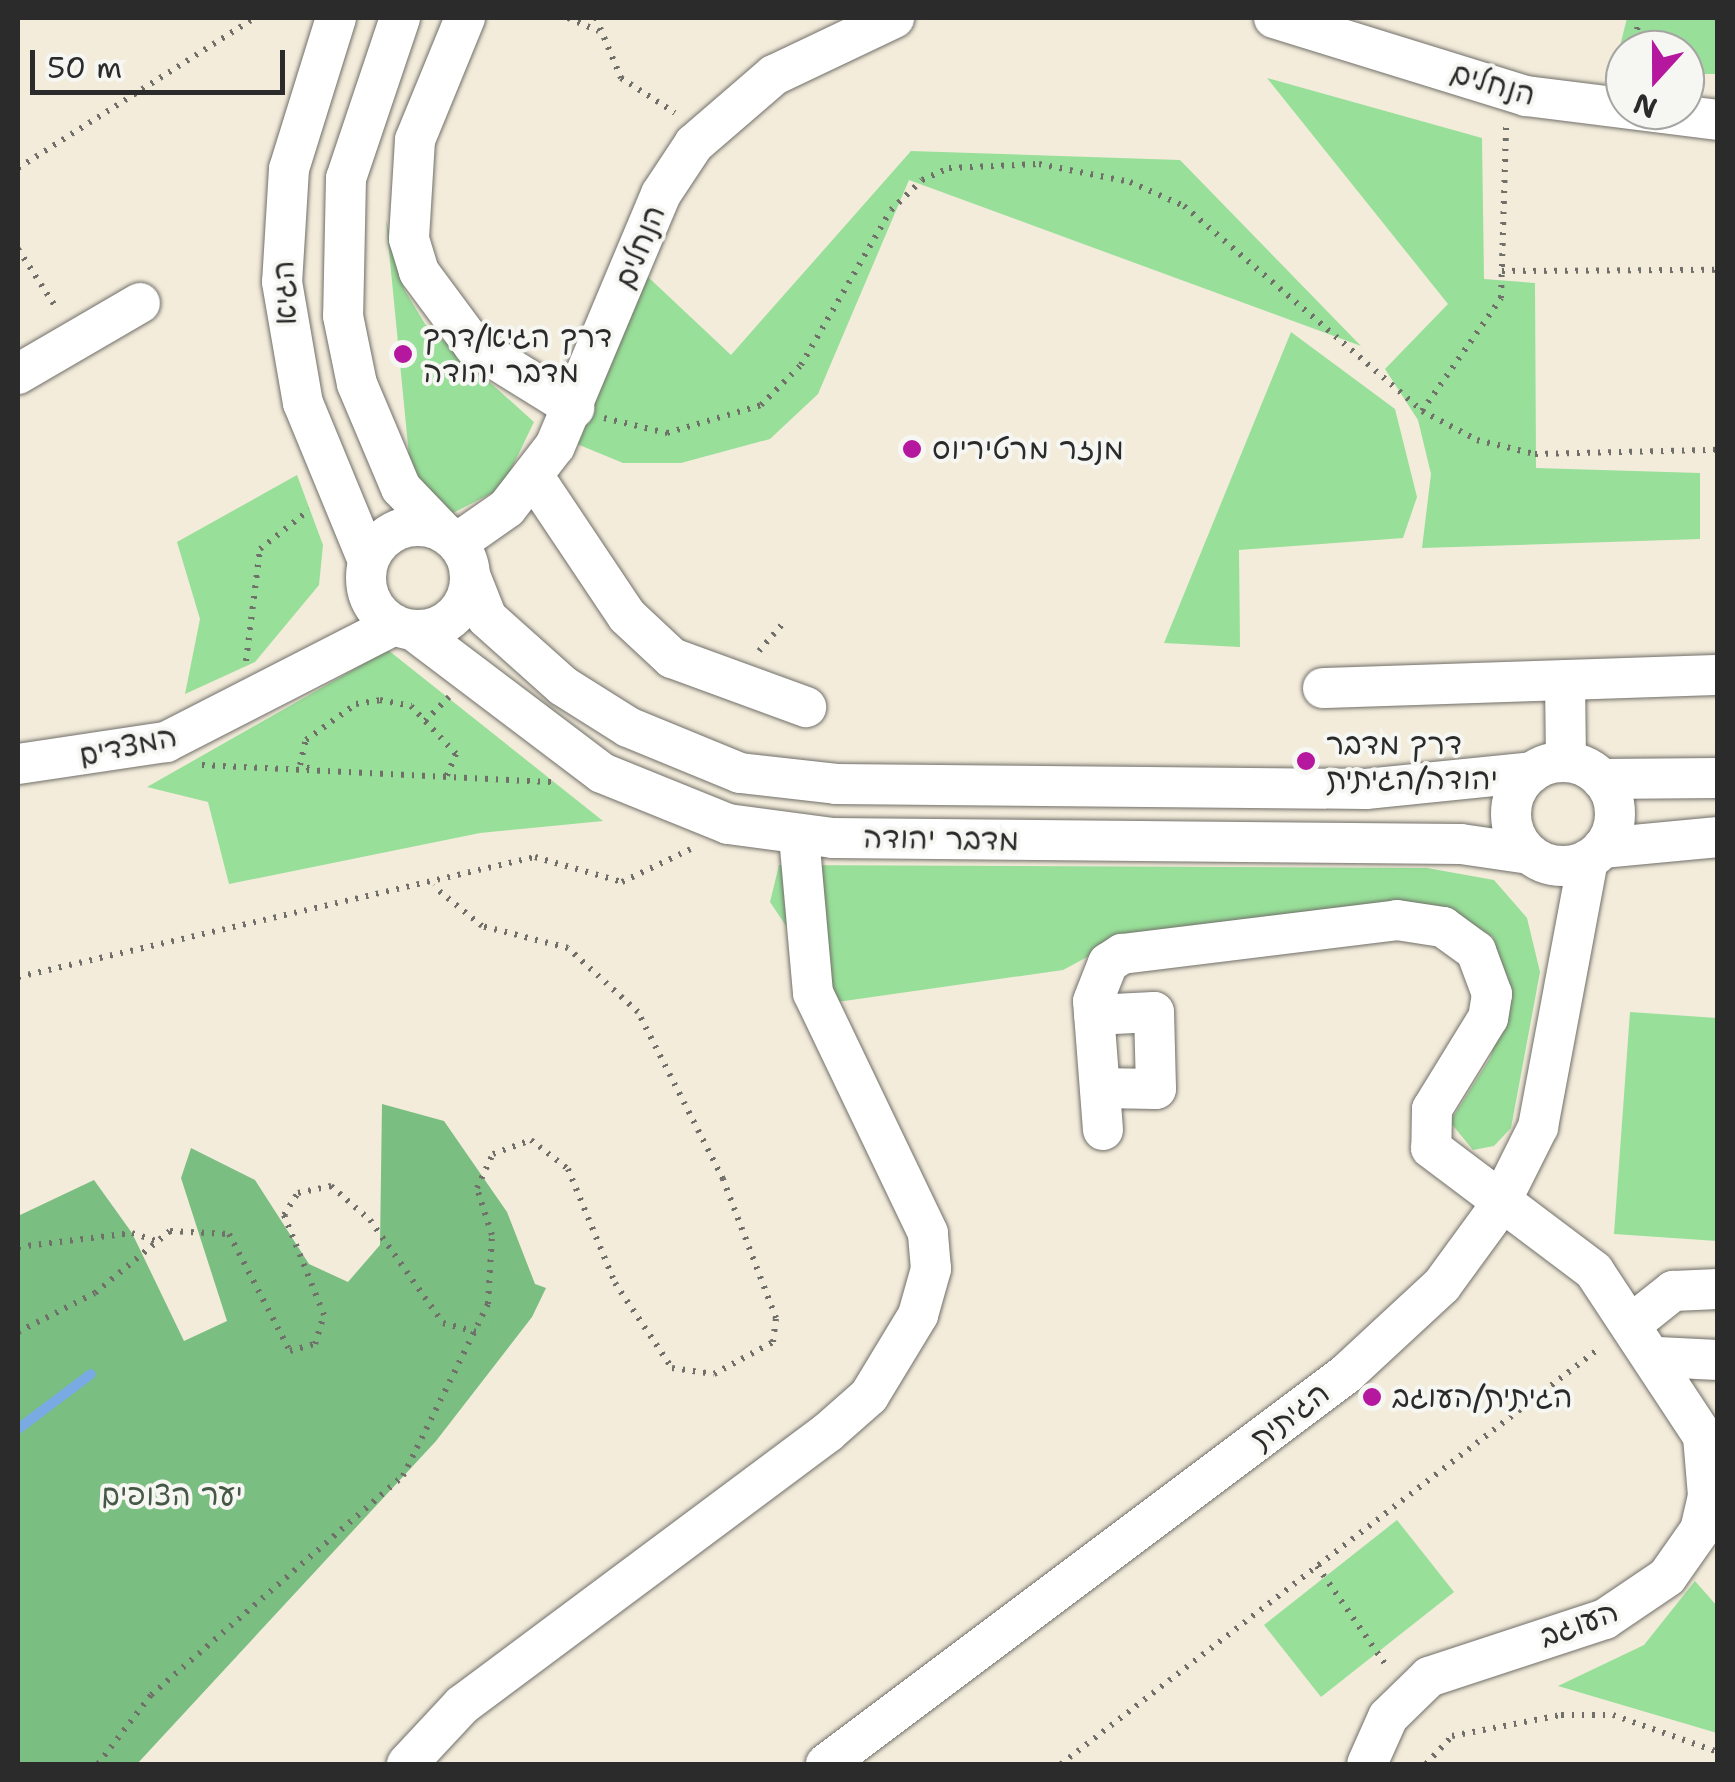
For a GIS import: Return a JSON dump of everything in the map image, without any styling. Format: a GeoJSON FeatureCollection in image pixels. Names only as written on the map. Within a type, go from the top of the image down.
{"type":"FeatureCollection","features":[{"type":"Feature","properties":{"kind":"street","name":"הגיא"},"geometry":{"type":"LineString","coordinates":[[336,18],[289,169],[282,282],[302,403],[342,495],[366,570]]}},
{"type":"Feature","properties":{"kind":"street","name":"הגיא"},"geometry":{"type":"LineString","coordinates":[[400,18],[346,178],[343,316],[358,384],[402,488],[457,550]]}},
{"type":"Feature","properties":{"kind":"street"},"geometry":{"type":"LineString","coordinates":[[465,18],[415,140],[409,238],[418,272],[474,346],[574,408]]}},
{"type":"Feature","properties":{"kind":"street","name":"הנחלים"},"geometry":{"type":"LineString","coordinates":[[457,550],[534,477],[574,408],[661,194],[706,133],[774,74],[894,18]]}},
{"type":"Feature","properties":{"kind":"street","name":"הנחלים"},"geometry":{"type":"LineString","coordinates":[[1274,18],[1506,90],[1595,111],[1718,120]]}},
{"type":"Feature","properties":{"kind":"street"},"geometry":{"type":"LineString","coordinates":[[18,374],[140,303]]}},
{"type":"Feature","properties":{"kind":"street"},"geometry":{"type":"LineString","coordinates":[[534,477],[627,616],[672,658],[806,707]]}},
{"type":"Feature","properties":{"kind":"street"},"geometry":{"type":"LineString","coordinates":[[398,529],[457,550],[447,621],[404,627],[374,606],[366,570],[398,529]]}},
{"type":"Feature","properties":{"kind":"street","name":"מדבר יהודה"},"geometry":{"type":"LineString","coordinates":[[457,550],[487,618],[564,686],[628,727],[740,773],[836,784],[1366,790],[1566,771],[1718,778]]}},
{"type":"Feature","properties":{"kind":"street","name":"המצדים"},"geometry":{"type":"LineString","coordinates":[[283,678],[366,570]]}},
{"type":"Feature","properties":{"kind":"street","name":"מדבר יהודה"},"geometry":{"type":"LineString","coordinates":[[404,627],[532,729],[626,785],[738,826],[799,835],[1461,844],[1536,858],[1595,854]]}},
{"type":"Feature","properties":{"kind":"street","name":"המצדים"},"geometry":{"type":"LineString","coordinates":[[18,764],[166,742],[240,706],[283,678],[404,627]]}},
{"type":"Feature","properties":{"kind":"street"},"geometry":{"type":"LineString","coordinates":[[1323,688],[1718,675]]}},
{"type":"Feature","properties":{"kind":"street"},"geometry":{"type":"LineString","coordinates":[[1565,680],[1566,771]]}},
{"type":"Feature","properties":{"kind":"street","name":"הגיתית"},"geometry":{"type":"LineString","coordinates":[[826,1764],[1359,1363],[1442,1285],[1502,1200],[1552,1080],[1569,938],[1595,854],[1615,812],[1566,771],[1511,806],[1569,938]]}},
{"type":"Feature","properties":{"kind":"street"},"geometry":{"type":"LineString","coordinates":[[407,1764],[462,1706],[870,1396],[918,1315],[931,1269],[928,1233],[813,994],[799,835]]}},
{"type":"Feature","properties":{"kind":"street"},"geometry":{"type":"LineString","coordinates":[[1595,854],[1718,837]]}},
{"type":"Feature","properties":{"kind":"street","name":"העוגב"},"geometry":{"type":"LineString","coordinates":[[1094,1015],[1098,980],[1122,954],[1397,920],[1443,926],[1476,952],[1492,994],[1488,1018],[1432,1108],[1431,1148],[1568,1246],[1634,1322],[1689,1405],[1710,1468],[1700,1530],[1682,1560],[1606,1619],[1469,1661],[1405,1693]]}},
{"type":"Feature","properties":{"kind":"street"},"geometry":{"type":"LineString","coordinates":[[1100,1088],[1156,1089],[1154,1012],[1094,1015],[1103,1130]]}},
{"type":"Feature","properties":{"kind":"street"},"geometry":{"type":"LineString","coordinates":[[1634,1322],[1674,1291],[1718,1289]]}},
{"type":"Feature","properties":{"kind":"street"},"geometry":{"type":"LineString","coordinates":[[1658,1357],[1718,1360]]}},
{"type":"Feature","properties":{"kind":"street"},"geometry":{"type":"LineString","coordinates":[[1367,1764],[1405,1693]]}},
{"type":"Feature","properties":{"kind":"path"},"geometry":{"type":"LineString","coordinates":[[18,168],[254,18]]}},
{"type":"Feature","properties":{"kind":"path"},"geometry":{"type":"LineString","coordinates":[[568,18],[600,31]]}},
{"type":"Feature","properties":{"kind":"path"},"geometry":{"type":"LineString","coordinates":[[596,18],[622,78],[706,133]]}},
{"type":"Feature","properties":{"kind":"path"},"geometry":{"type":"LineString","coordinates":[[1422,410],[1502,298],[1506,90]]}},
{"type":"Feature","properties":{"kind":"path"},"geometry":{"type":"LineString","coordinates":[[574,408],[667,432],[761,405],[801,365],[891,210],[922,180],[949,168],[1039,164],[1130,182],[1184,206],[1422,410],[1477,440],[1535,454],[1718,450]]}},
{"type":"Feature","properties":{"kind":"path"},"geometry":{"type":"LineString","coordinates":[[18,249],[77,340]]}},
{"type":"Feature","properties":{"kind":"path"},"geometry":{"type":"LineString","coordinates":[[1502,271],[1718,270]]}},
{"type":"Feature","properties":{"kind":"path"},"geometry":{"type":"LineString","coordinates":[[240,706],[260,549],[281,524],[342,495]]}},
{"type":"Feature","properties":{"kind":"path"},"geometry":{"type":"LineString","coordinates":[[317,770],[300,765],[306,740],[356,704],[380,700],[411,706],[456,754],[446,777]]}},
{"type":"Feature","properties":{"kind":"path"},"geometry":{"type":"LineString","coordinates":[[182,764],[626,785]]}},
{"type":"Feature","properties":{"kind":"path"},"geometry":{"type":"LineString","coordinates":[[18,977],[433,886],[535,857],[622,882],[738,826]]}},
{"type":"Feature","properties":{"kind":"path"},"geometry":{"type":"LineString","coordinates":[[98,1764],[151,1695],[402,1476],[476,1332],[492,1250],[478,1188],[492,1154],[530,1140],[568,1169],[615,1283],[672,1368],[714,1374],[773,1342],[776,1318],[684,1092],[638,1012],[568,948],[482,926],[433,886]]}},
{"type":"Feature","properties":{"kind":"path"},"geometry":{"type":"LineString","coordinates":[[18,1332],[94,1293],[170,1231],[229,1234],[290,1351],[315,1344],[324,1315],[284,1215],[298,1193],[330,1186],[370,1220],[443,1324],[476,1332]]}},
{"type":"Feature","properties":{"kind":"path"},"geometry":{"type":"LineString","coordinates":[[18,1247],[132,1233],[157,1242],[170,1231]]}},
{"type":"Feature","properties":{"kind":"path"},"geometry":{"type":"LineString","coordinates":[[1060,1764],[1634,1322]]}},
{"type":"Feature","properties":{"kind":"path"},"geometry":{"type":"LineString","coordinates":[[1317,1566],[1405,1693]]}},
{"type":"Feature","properties":{"kind":"path"},"geometry":{"type":"LineString","coordinates":[[1426,1764],[1452,1736],[1561,1714],[1613,1715],[1718,1752]]}},
{"type":"Feature","properties":{"kind":"green space"},"geometry":{"type":"Polygon","coordinates":[[[1627,18],[1717,18],[1717,74],[1705,74],[1705,30],[1624,30],[1627,18]]]}},
{"type":"Feature","properties":{"kind":"green space"},"geometry":{"type":"Polygon","coordinates":[[[1267,78],[1482,138],[1484,279],[1535,283],[1536,468],[1700,473],[1700,539],[1422,548],[1431,474],[1418,420],[1385,369],[1448,304],[1267,78]]]}},
{"type":"Feature","properties":{"kind":"green space"},"geometry":{"type":"Polygon","coordinates":[[[911,151],[1180,160],[1361,346],[909,180],[818,394],[770,439],[681,463],[623,463],[577,444],[647,276],[731,355],[911,151]]]}},
{"type":"Feature","properties":{"kind":"green space"},"geometry":{"type":"Polygon","coordinates":[[[386,220],[404,289],[425,324],[534,422],[502,488],[449,515],[411,476],[386,220]]]}},
{"type":"Feature","properties":{"kind":"green space"},"geometry":{"type":"Polygon","coordinates":[[[1291,332],[1395,409],[1417,497],[1403,538],[1239,550],[1240,647],[1164,643],[1291,332]]]}},
{"type":"Feature","properties":{"kind":"green space"},"geometry":{"type":"Polygon","coordinates":[[[297,475],[323,545],[319,585],[255,662],[185,694],[200,619],[177,542],[297,475]]]}},
{"type":"Feature","properties":{"kind":"green space"},"geometry":{"type":"Polygon","coordinates":[[[388,650],[603,821],[480,833],[229,884],[208,802],[147,787],[388,650]]]}},
{"type":"Feature","properties":{"kind":"green space"},"geometry":{"type":"Polygon","coordinates":[[[779,865],[1427,868],[1494,880],[1527,918],[1540,972],[1511,1128],[1494,1146],[1473,1150],[1450,1122],[1490,1058],[1510,995],[1493,937],[1461,917],[1132,933],[1063,970],[837,1002],[770,902],[779,865]]]}},
{"type":"Feature","properties":{"kind":"green space"},"geometry":{"type":"Polygon","coordinates":[[[1630,1012],[1717,1018],[1717,1241],[1614,1234],[1630,1012]]]}},
{"type":"Feature","properties":{"kind":"green space","name":"יער הצופים"},"geometry":{"type":"Polygon","coordinates":[[[382,1104],[444,1121],[507,1212],[535,1284],[546,1288],[532,1317],[436,1441],[137,1764],[18,1764],[18,1216],[94,1180],[132,1233],[184,1341],[227,1321],[181,1178],[191,1148],[255,1180],[309,1264],[348,1282],[380,1245],[382,1104]]]}},
{"type":"Feature","properties":{"kind":"green space"},"geometry":{"type":"Polygon","coordinates":[[[1397,1520],[1454,1592],[1321,1697],[1264,1625],[1397,1520]]]}},
{"type":"Feature","properties":{"kind":"green space"},"geometry":{"type":"Polygon","coordinates":[[[1695,1581],[1717,1606],[1717,1733],[1558,1686],[1644,1645],[1695,1581]]]}},
{"type":"Feature","properties":{"kind":"waterway"},"geometry":{"type":"LineString","coordinates":[[18,1429],[91,1374]]}},
{"type":"Feature","properties":{"kind":"place","name":"דרך הגיא/דרך מדבר יהודה"},"geometry":{"type":"Point","coordinates":[403,354]}},
{"type":"Feature","properties":{"kind":"place","name":"מנזר מרטיריוס"},"geometry":{"type":"Point","coordinates":[912,449]}},
{"type":"Feature","properties":{"kind":"place","name":"דרך מדבר יהודה/הגיתית"},"geometry":{"type":"Point","coordinates":[1306,761]}},
{"type":"Feature","properties":{"kind":"place","name":"הגיתית/העוגב"},"geometry":{"type":"Point","coordinates":[1372,1397]}}]}
